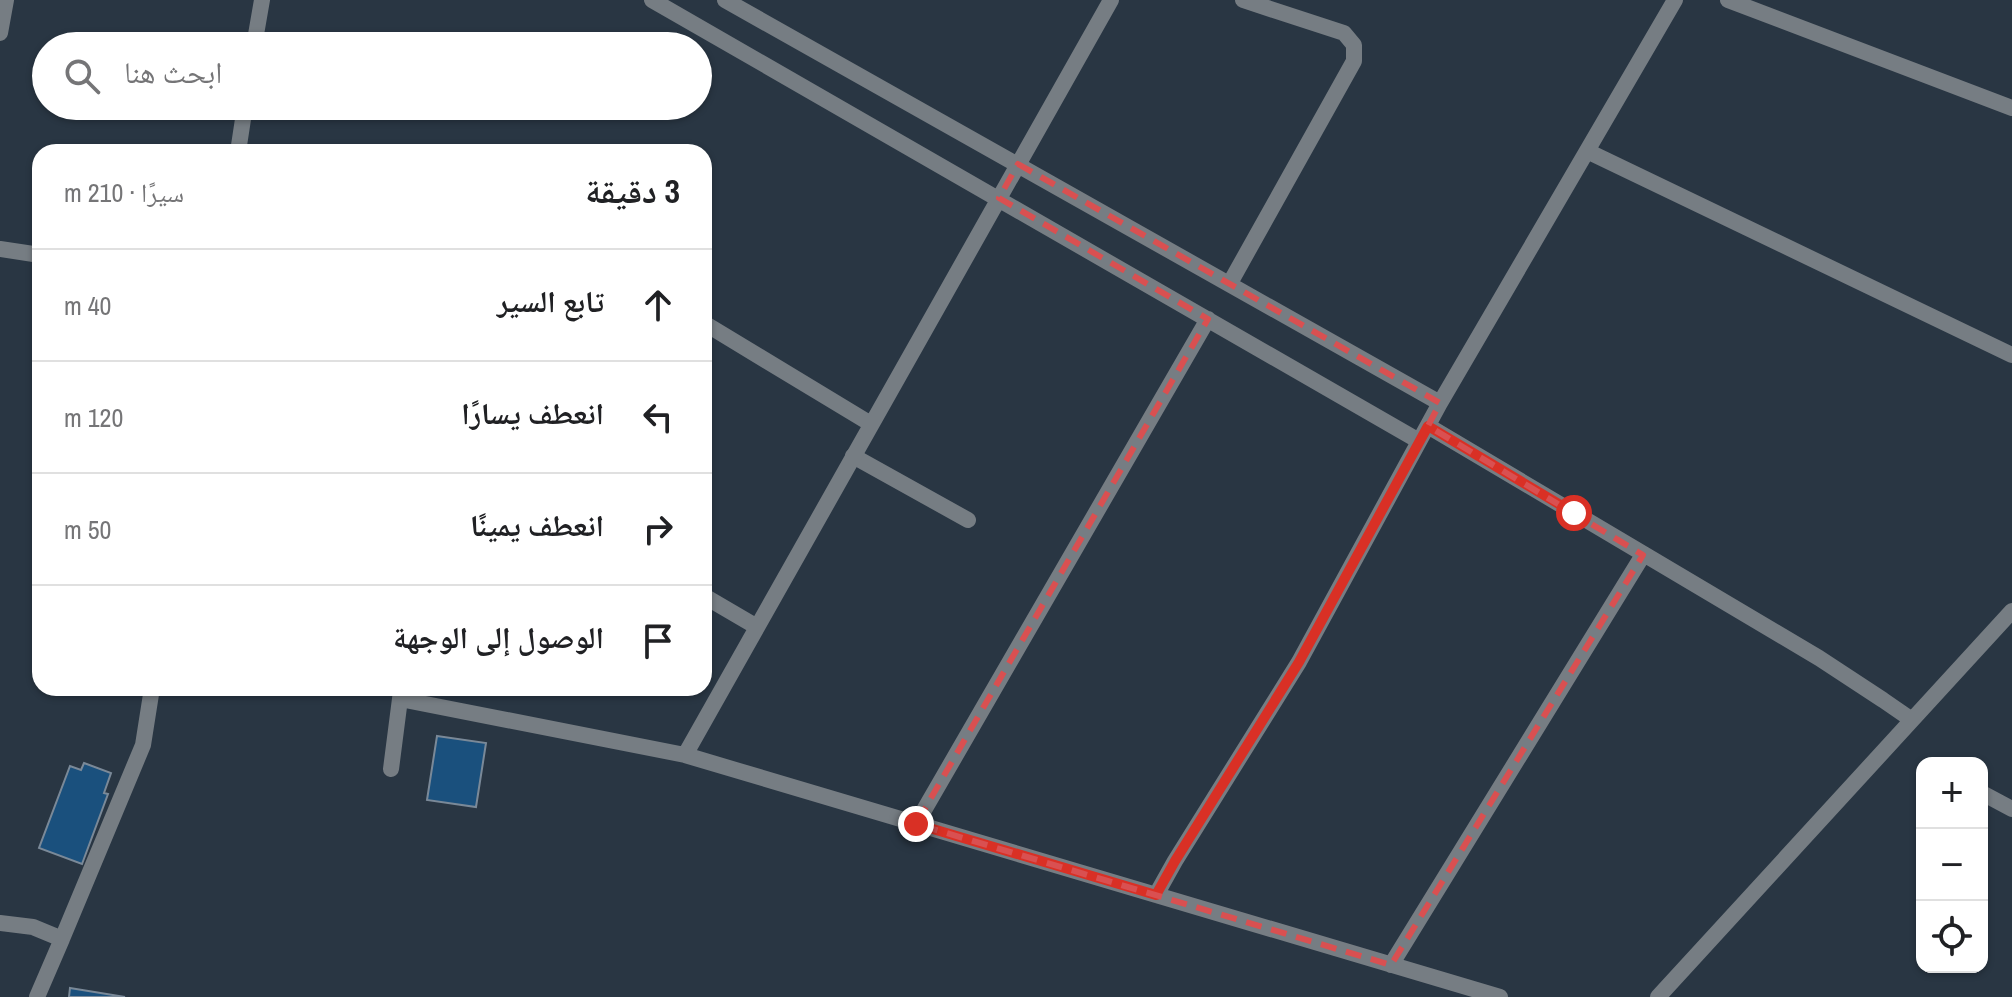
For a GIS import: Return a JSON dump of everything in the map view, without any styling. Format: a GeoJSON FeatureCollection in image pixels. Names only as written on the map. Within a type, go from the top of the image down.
{"type":"FeatureCollection","features":[{"type":"Feature","properties":{"kind":"street"},"geometry":{"type":"LineString","coordinates":[[0,33],[6,0]]}},
{"type":"Feature","properties":{"kind":"street"},"geometry":{"type":"LineString","coordinates":[[256,32],[262,0]]}},
{"type":"Feature","properties":{"kind":"street"},"geometry":{"type":"LineString","coordinates":[[652,0],[708,32]]}},
{"type":"Feature","properties":{"kind":"street"},"geometry":{"type":"LineString","coordinates":[[725,0],[1440,403]]}},
{"type":"Feature","properties":{"kind":"street"},"geometry":{"type":"LineString","coordinates":[[685,755],[1111,0]]}},
{"type":"Feature","properties":{"kind":"street"},"geometry":{"type":"LineString","coordinates":[[1230,283],[1354,61],[1354,45],[1344,33],[1243,0]]}},
{"type":"Feature","properties":{"kind":"street"},"geometry":{"type":"LineString","coordinates":[[1156,895],[1299,662],[1440,403],[1675,0]]}},
{"type":"Feature","properties":{"kind":"street"},"geometry":{"type":"LineString","coordinates":[[1728,0],[2012,108]]}},
{"type":"Feature","properties":{"kind":"street"},"geometry":{"type":"LineString","coordinates":[[712,34],[1208,319],[1424,433],[1643,555],[1819,658],[1912,720]]}},
{"type":"Feature","properties":{"kind":"street"},"geometry":{"type":"LineString","coordinates":[[239,144],[243,120]]}},
{"type":"Feature","properties":{"kind":"street"},"geometry":{"type":"LineString","coordinates":[[1587,151],[2012,355]]}},
{"type":"Feature","properties":{"kind":"street"},"geometry":{"type":"LineString","coordinates":[[0,249],[32,254]]}},
{"type":"Feature","properties":{"kind":"street"},"geometry":{"type":"LineString","coordinates":[[916,824],[1208,319]]}},
{"type":"Feature","properties":{"kind":"street"},"geometry":{"type":"LineString","coordinates":[[712,328],[871,424]]}},
{"type":"Feature","properties":{"kind":"street"},"geometry":{"type":"LineString","coordinates":[[853,456],[968,520]]}},
{"type":"Feature","properties":{"kind":"street"},"geometry":{"type":"LineString","coordinates":[[1391,965],[1643,555]]}},
{"type":"Feature","properties":{"kind":"street"},"geometry":{"type":"LineString","coordinates":[[712,601],[757,627]]}},
{"type":"Feature","properties":{"kind":"street"},"geometry":{"type":"LineString","coordinates":[[1658,997],[2012,611]]}},
{"type":"Feature","properties":{"kind":"street"},"geometry":{"type":"LineString","coordinates":[[37,997],[143,745],[151,696]]}},
{"type":"Feature","properties":{"kind":"street"},"geometry":{"type":"LineString","coordinates":[[391,769],[401,696]]}},
{"type":"Feature","properties":{"kind":"street"},"geometry":{"type":"LineString","coordinates":[[410,696],[685,755],[1500,997]]}},
{"type":"Feature","properties":{"kind":"street"},"geometry":{"type":"LineString","coordinates":[[1988,796],[2012,809]]}},
{"type":"Feature","properties":{"kind":"street"},"geometry":{"type":"LineString","coordinates":[[0,923],[33,927],[62,939]]}},
{"type":"Feature","properties":{"kind":"highlighted area"},"geometry":{"type":"Polygon","coordinates":[[[1018,164],[1440,403],[1428,426],[1643,555],[1391,965],[916,824],[1208,319],[999,198],[1018,164]]]}},
{"type":"Feature","properties":{"kind":"building"},"geometry":{"type":"Polygon","coordinates":[[[437,736],[486,743],[476,807],[427,800],[437,736]]]}},
{"type":"Feature","properties":{"kind":"building"},"geometry":{"type":"Polygon","coordinates":[[[84,763],[111,773],[104,793],[108,794],[82,864],[39,848],[70,766],[81,770],[84,763]]]}},
{"type":"Feature","properties":{"kind":"building"},"geometry":{"type":"Polygon","coordinates":[[[70,988],[125,997],[69,997],[70,988]]]}},
{"type":"Feature","properties":{"kind":"route"},"geometry":{"type":"LineString","coordinates":[[916,824],[1156,895],[1299,662],[1428,426],[1574,513]]}}]}
